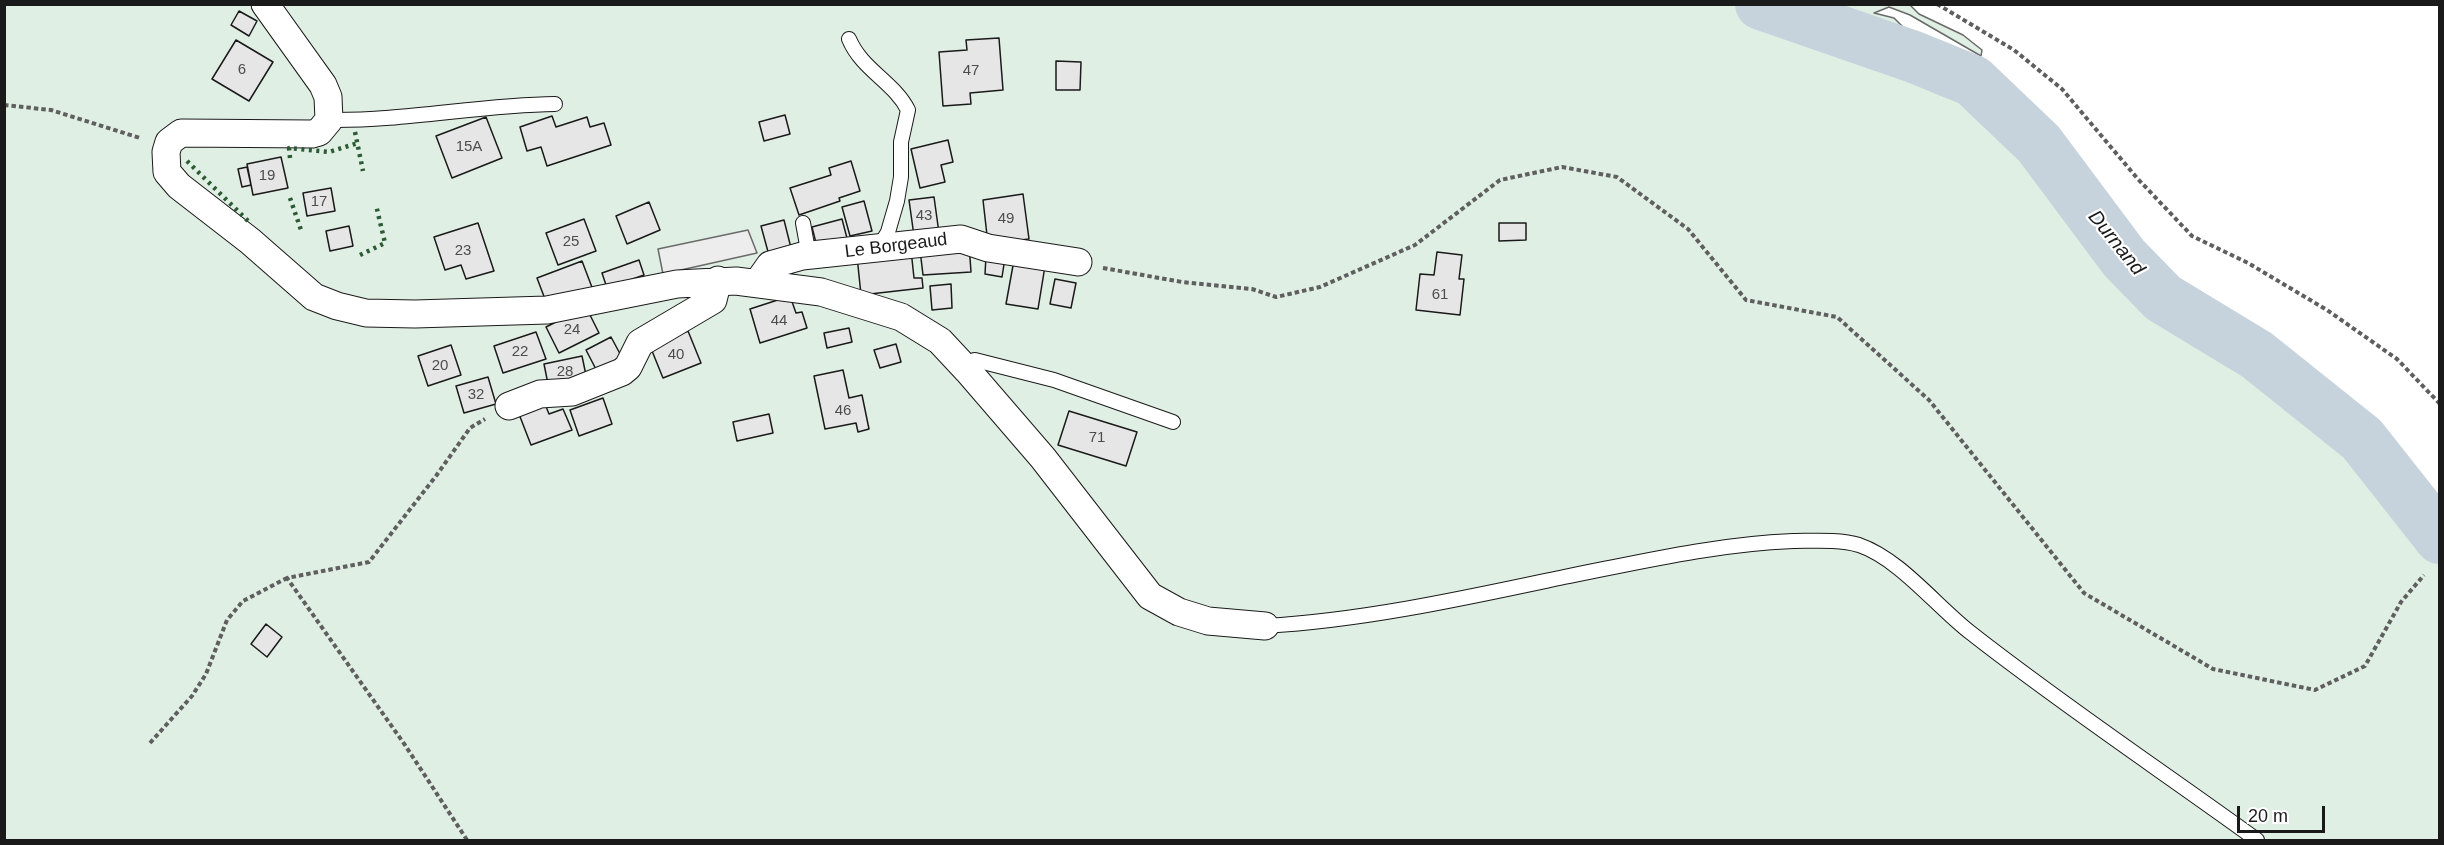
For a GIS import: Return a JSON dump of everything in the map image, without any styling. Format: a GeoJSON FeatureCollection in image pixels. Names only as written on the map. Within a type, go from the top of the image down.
{"type":"FeatureCollection","features":[{"type":"Feature","properties":{"kind":"street"},"geometry":{"type":"LineString","coordinates":[[265,4],[323,85],[328,98],[329,120],[319,132],[312,134],[181,133],[169,142],[167,171],[179,186],[250,240],[314,297],[337,306],[366,313],[415,315],[547,310],[670,285],[718,280],[758,282],[821,292],[901,317],[940,341],[962,364],[1043,458],[1150,596],[1179,612],[1208,621],[1265,626]]}},
{"type":"Feature","properties":{"kind":"street","name":"Le Borgeaud"},"geometry":{"type":"LineString","coordinates":[[758,282],[770,265],[809,256],[960,239],[988,248],[1078,262]]}},
{"type":"Feature","properties":{"kind":"street"},"geometry":{"type":"LineString","coordinates":[[509,406],[540,394],[572,392],[622,372],[628,367],[640,343],[713,300],[718,280]]}},
{"type":"Feature","properties":{"kind":"lane"},"geometry":{"type":"LineString","coordinates":[[849,39],[861,60],[895,91],[908,110],[901,142],[901,177],[897,201],[888,232],[879,248]]}},
{"type":"Feature","properties":{"kind":"lane"},"geometry":{"type":"LineString","coordinates":[[329,120],[355,122],[429,116],[510,104],[555,104]]}},
{"type":"Feature","properties":{"kind":"lane"},"geometry":{"type":"LineString","coordinates":[[803,223],[809,256]]}},
{"type":"Feature","properties":{"kind":"lane"},"geometry":{"type":"LineString","coordinates":[[962,364],[975,360],[1054,380],[1173,422]]}},
{"type":"Feature","properties":{"kind":"lane"},"geometry":{"type":"LineString","coordinates":[[1265,626],[1311,623],[1392,612],[1639,562],[1750,543],[1815,540],[1858,545],[1882,557],[1968,631],[2059,701],[2257,840]]}},
{"type":"Feature","properties":{"kind":"path"},"geometry":{"type":"LineString","coordinates":[[1937,4],[2014,50],[2062,89],[2137,178],[2192,236],[2248,263],[2336,316],[2397,359],[2439,404]]}},
{"type":"Feature","properties":{"kind":"path"},"geometry":{"type":"LineString","coordinates":[[4,105],[51,110],[167,148]]}},
{"type":"Feature","properties":{"kind":"path"},"geometry":{"type":"LineString","coordinates":[[1078,262],[1182,282],[1252,289],[1276,297],[1320,287],[1415,245],[1500,180],[1562,167],[1617,177],[1688,230],[1746,300],[1837,317],[1929,400],[2084,593],[2213,669],[2314,690],[2365,666],[2401,602],[2424,575]]}},
{"type":"Feature","properties":{"kind":"path"},"geometry":{"type":"LineString","coordinates":[[150,743],[192,696],[206,674],[227,620],[243,601],[287,578],[369,562],[470,428],[509,406]]}},
{"type":"Feature","properties":{"kind":"path"},"geometry":{"type":"LineString","coordinates":[[287,578],[405,745],[467,840]]}},
{"type":"Feature","properties":{"kind":"green space"},"geometry":{"type":"Polygon","coordinates":[[[5,5],[1910,5],[1919,14],[1963,35],[1982,50],[1981,56],[1910,15],[1889,7],[1874,13],[1894,18],[2164,287],[2376,432],[2439,545],[2439,840],[5,840],[5,5]]]}},
{"type":"Feature","properties":{"kind":"shaded area"},"geometry":{"type":"Polygon","coordinates":[[[748,230],[757,253],[663,274],[658,249],[748,230]]]}},
{"type":"Feature","properties":{"kind":"building"},"geometry":{"type":"Polygon","coordinates":[[[239,11],[257,21],[249,36],[231,25],[239,11]]]}},
{"type":"Feature","properties":{"kind":"building"},"geometry":{"type":"Polygon","coordinates":[[[999,38],[1003,90],[970,93],[971,104],[943,106],[939,52],[967,50],[966,40],[999,38]]]}},
{"type":"Feature","properties":{"kind":"building"},"geometry":{"type":"Polygon","coordinates":[[[236,40],[273,62],[249,101],[212,79],[236,40]]]}},
{"type":"Feature","properties":{"kind":"building"},"geometry":{"type":"Polygon","coordinates":[[[1056,61],[1081,62],[1080,90],[1056,90],[1056,61]]]}},
{"type":"Feature","properties":{"kind":"building"},"geometry":{"type":"Polygon","coordinates":[[[785,115],[790,134],[764,141],[759,122],[785,115]]]}},
{"type":"Feature","properties":{"kind":"building"},"geometry":{"type":"Polygon","coordinates":[[[552,116],[556,127],[587,117],[590,127],[604,123],[611,145],[547,166],[541,147],[527,151],[520,127],[552,116]]]}},
{"type":"Feature","properties":{"kind":"building"},"geometry":{"type":"Polygon","coordinates":[[[486,117],[502,158],[452,178],[436,136],[486,117]]]}},
{"type":"Feature","properties":{"kind":"building"},"geometry":{"type":"Polygon","coordinates":[[[948,140],[953,162],[941,165],[945,182],[920,188],[911,149],[948,140]]]}},
{"type":"Feature","properties":{"kind":"building"},"geometry":{"type":"Polygon","coordinates":[[[281,157],[288,188],[253,195],[247,164],[281,157]]]}},
{"type":"Feature","properties":{"kind":"building"},"geometry":{"type":"Polygon","coordinates":[[[851,161],[860,191],[839,198],[840,201],[799,215],[790,188],[831,175],[829,168],[851,161]]]}},
{"type":"Feature","properties":{"kind":"building"},"geometry":{"type":"Polygon","coordinates":[[[247,167],[251,185],[242,187],[238,169],[247,167]]]}},
{"type":"Feature","properties":{"kind":"building"},"geometry":{"type":"Polygon","coordinates":[[[331,188],[335,211],[307,216],[303,193],[331,188]]]}},
{"type":"Feature","properties":{"kind":"building"},"geometry":{"type":"Polygon","coordinates":[[[1023,194],[1029,239],[988,244],[983,200],[1023,194]]]}},
{"type":"Feature","properties":{"kind":"building"},"geometry":{"type":"Polygon","coordinates":[[[934,197],[939,233],[914,236],[909,200],[934,197]]]}},
{"type":"Feature","properties":{"kind":"building"},"geometry":{"type":"Polygon","coordinates":[[[864,201],[872,231],[850,236],[842,207],[864,201]]]}},
{"type":"Feature","properties":{"kind":"building"},"geometry":{"type":"Polygon","coordinates":[[[649,202],[660,230],[627,244],[616,216],[649,202]]]}},
{"type":"Feature","properties":{"kind":"building"},"geometry":{"type":"Polygon","coordinates":[[[584,219],[596,251],[558,265],[546,233],[584,219]]]}},
{"type":"Feature","properties":{"kind":"building"},"geometry":{"type":"Polygon","coordinates":[[[842,219],[848,242],[818,251],[812,227],[842,219]]]}},
{"type":"Feature","properties":{"kind":"building"},"geometry":{"type":"Polygon","coordinates":[[[784,220],[792,252],[770,259],[761,226],[784,220]]]}},
{"type":"Feature","properties":{"kind":"building"},"geometry":{"type":"Polygon","coordinates":[[[478,223],[494,271],[466,279],[461,265],[445,270],[434,237],[478,223]]]}},
{"type":"Feature","properties":{"kind":"building"},"geometry":{"type":"Polygon","coordinates":[[[1499,223],[1526,223],[1526,240],[1499,241],[1499,223]]]}},
{"type":"Feature","properties":{"kind":"building"},"geometry":{"type":"Polygon","coordinates":[[[349,226],[353,246],[330,251],[326,231],[349,226]]]}},
{"type":"Feature","properties":{"kind":"building"},"geometry":{"type":"Polygon","coordinates":[[[969,244],[971,272],[923,275],[920,250],[969,244]]]}},
{"type":"Feature","properties":{"kind":"building"},"geometry":{"type":"Polygon","coordinates":[[[911,250],[914,278],[922,278],[923,288],[861,295],[857,256],[911,250]]]}},
{"type":"Feature","properties":{"kind":"building"},"geometry":{"type":"Polygon","coordinates":[[[1437,252],[1462,255],[1459,279],[1464,279],[1460,315],[1416,310],[1420,274],[1434,275],[1437,252]]]}},
{"type":"Feature","properties":{"kind":"building"},"geometry":{"type":"Polygon","coordinates":[[[986,256],[1005,258],[1002,277],[985,274],[986,256]]]}},
{"type":"Feature","properties":{"kind":"building"},"geometry":{"type":"Polygon","coordinates":[[[639,260],[644,275],[607,288],[602,273],[639,260]]]}},
{"type":"Feature","properties":{"kind":"building"},"geometry":{"type":"Polygon","coordinates":[[[1014,260],[1045,266],[1038,309],[1006,304],[1014,260]]]}},
{"type":"Feature","properties":{"kind":"building"},"geometry":{"type":"Polygon","coordinates":[[[582,261],[593,290],[548,307],[537,278],[582,261]]]}},
{"type":"Feature","properties":{"kind":"building"},"geometry":{"type":"Polygon","coordinates":[[[1055,279],[1076,283],[1071,308],[1050,304],[1055,279]]]}},
{"type":"Feature","properties":{"kind":"building"},"geometry":{"type":"Polygon","coordinates":[[[951,284],[952,308],[932,310],[930,286],[951,284]]]}},
{"type":"Feature","properties":{"kind":"building"},"geometry":{"type":"Polygon","coordinates":[[[790,296],[796,313],[802,312],[807,328],[760,343],[750,309],[790,296]]]}},
{"type":"Feature","properties":{"kind":"building"},"geometry":{"type":"Polygon","coordinates":[[[586,307],[599,333],[559,353],[546,327],[586,307]]]}},
{"type":"Feature","properties":{"kind":"building"},"geometry":{"type":"Polygon","coordinates":[[[849,328],[852,342],[827,348],[824,333],[849,328]]]}},
{"type":"Feature","properties":{"kind":"building"},"geometry":{"type":"Polygon","coordinates":[[[688,331],[701,363],[663,378],[650,346],[688,331]]]}},
{"type":"Feature","properties":{"kind":"building"},"geometry":{"type":"Polygon","coordinates":[[[536,332],[546,359],[503,373],[494,346],[536,332]]]}},
{"type":"Feature","properties":{"kind":"building"},"geometry":{"type":"Polygon","coordinates":[[[611,337],[625,363],[600,377],[586,350],[611,337]]]}},
{"type":"Feature","properties":{"kind":"building"},"geometry":{"type":"Polygon","coordinates":[[[896,344],[901,362],[880,368],[874,350],[896,344]]]}},
{"type":"Feature","properties":{"kind":"building"},"geometry":{"type":"Polygon","coordinates":[[[451,345],[461,375],[428,386],[418,356],[451,345]]]}},
{"type":"Feature","properties":{"kind":"building"},"geometry":{"type":"Polygon","coordinates":[[[582,356],[587,380],[549,389],[544,364],[582,356]]]}},
{"type":"Feature","properties":{"kind":"building"},"geometry":{"type":"Polygon","coordinates":[[[843,370],[849,398],[862,395],[869,429],[858,432],[856,423],[825,429],[814,376],[843,370]]]}},
{"type":"Feature","properties":{"kind":"building"},"geometry":{"type":"Polygon","coordinates":[[[488,377],[496,404],[464,413],[456,386],[488,377]]]}},
{"type":"Feature","properties":{"kind":"building"},"geometry":{"type":"Polygon","coordinates":[[[603,398],[612,424],[579,436],[570,410],[603,398]]]}},
{"type":"Feature","properties":{"kind":"building"},"geometry":{"type":"Polygon","coordinates":[[[543,399],[549,414],[563,409],[572,430],[531,445],[517,409],[543,399]]]}},
{"type":"Feature","properties":{"kind":"building"},"geometry":{"type":"Polygon","coordinates":[[[1069,411],[1137,432],[1126,466],[1058,445],[1069,411]]]}},
{"type":"Feature","properties":{"kind":"building"},"geometry":{"type":"Polygon","coordinates":[[[769,414],[773,433],[737,441],[733,422],[769,414]]]}},
{"type":"Feature","properties":{"kind":"building"},"geometry":{"type":"Polygon","coordinates":[[[266,624],[282,637],[267,657],[251,644],[266,624]]]}},
{"type":"Feature","properties":{"kind":"waterway","name":"Durnand"},"geometry":{"type":"LineString","coordinates":[[1761,4],[1914,57],[1973,81],[2039,144],[2124,258],[2163,298],[2257,355],[2362,439],[2440,538]]}},
{"type":"Feature","properties":{"kind":"hedge"},"geometry":{"type":"LineString","coordinates":[[355,132],[363,171]]}},
{"type":"Feature","properties":{"kind":"hedge"},"geometry":{"type":"LineString","coordinates":[[290,158],[289,148],[329,152],[358,143]]}},
{"type":"Feature","properties":{"kind":"hedge"},"geometry":{"type":"LineString","coordinates":[[187,161],[249,222]]}},
{"type":"Feature","properties":{"kind":"hedge"},"geometry":{"type":"LineString","coordinates":[[290,198],[301,230]]}},
{"type":"Feature","properties":{"kind":"hedge"},"geometry":{"type":"LineString","coordinates":[[360,255],[385,243],[376,205]]}}]}
